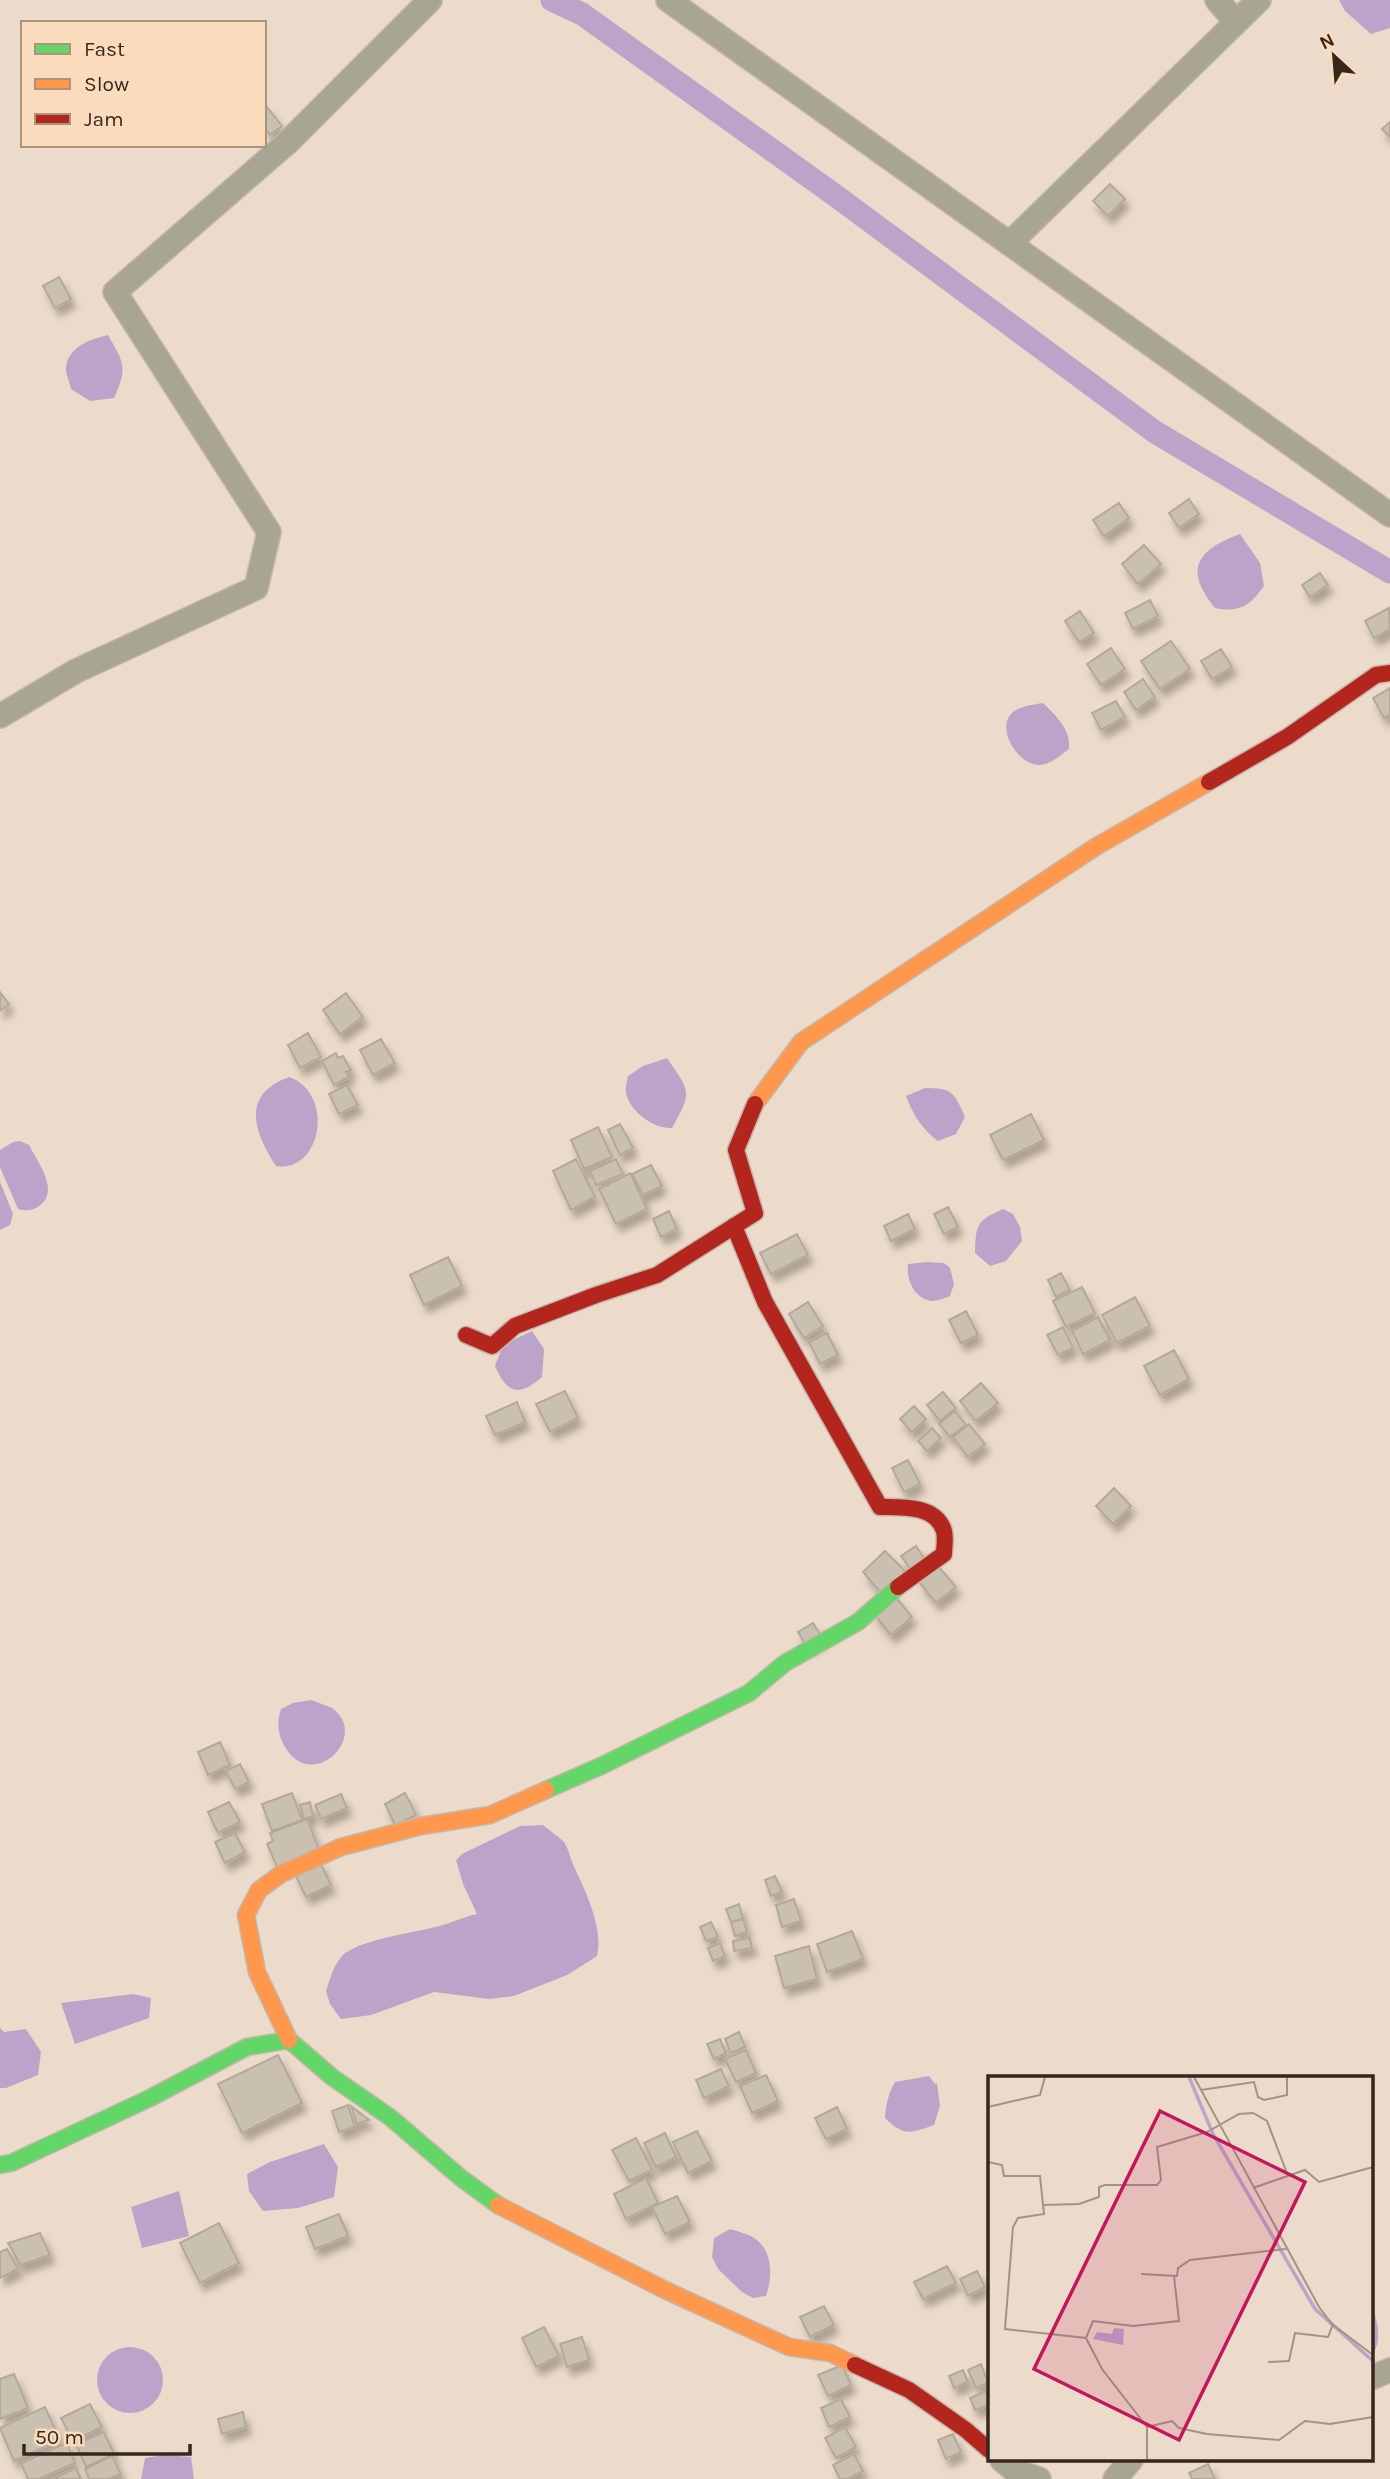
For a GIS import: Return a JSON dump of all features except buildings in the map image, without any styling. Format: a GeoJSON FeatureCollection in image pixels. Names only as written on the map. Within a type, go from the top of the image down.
{"type":"FeatureCollection","features":[{"type":"Feature","properties":{"kind":"street"},"geometry":{"type":"LineString","coordinates":[[0,716],[76,671],[256,588],[269,532],[115,292],[287,144],[430,0]]}},
{"type":"Feature","properties":{"kind":"street"},"geometry":{"type":"LineString","coordinates":[[668,0],[1390,515]]}},
{"type":"Feature","properties":{"kind":"street"},"geometry":{"type":"LineString","coordinates":[[1217,0],[1236,22]]}},
{"type":"Feature","properties":{"kind":"street"},"geometry":{"type":"LineString","coordinates":[[1010,243],[1259,0]]}},
{"type":"Feature","properties":{"kind":"street"},"geometry":{"type":"LineString","coordinates":[[466,1335],[492,1346],[515,1326],[657,1275],[755,1213],[736,1150],[756,1102],[801,1042],[1097,846],[1287,737],[1376,675],[1390,673]]}},
{"type":"Feature","properties":{"kind":"street"},"geometry":{"type":"LineString","coordinates":[[734,1226],[765,1302],[880,1507],[912,1507],[938,1518],[945,1533],[944,1554],[884,1598],[858,1623],[821,1646],[782,1665],[762,1678],[749,1693],[601,1766],[490,1815],[421,1826],[341,1847],[271,1880],[259,1891],[246,1916],[257,1972],[289,2040],[332,2077],[391,2118],[461,2178],[515,2216],[789,2347],[830,2353],[909,2390],[988,2448]]}},
{"type":"Feature","properties":{"kind":"street"},"geometry":{"type":"LineString","coordinates":[[0,2165],[148,2099],[247,2048],[289,2040]]}},
{"type":"Feature","properties":{"kind":"street"},"geometry":{"type":"LineString","coordinates":[[1372,2378],[1390,2370]]}},
{"type":"Feature","properties":{"kind":"street"},"geometry":{"type":"LineString","coordinates":[[1004,2462],[1015,2471],[1039,2479]]}},
{"type":"Feature","properties":{"kind":"street"},"geometry":{"type":"LineString","coordinates":[[1115,2479],[1129,2462]]}},
{"type":"Feature","properties":{"kind":"shaded area"},"geometry":{"type":"Polygon","coordinates":[[[1339,0],[1390,0],[1390,28],[1371,34],[1345,11],[1339,0]]]}},
{"type":"Feature","properties":{"kind":"shaded area"},"geometry":{"type":"Polygon","coordinates":[[[108,335],[121,359],[121,379],[114,398],[90,401],[71,389],[66,369],[68,360],[82,345],[108,335]]]}},
{"type":"Feature","properties":{"kind":"shaded area"},"geometry":{"type":"Polygon","coordinates":[[[1240,534],[1260,563],[1264,586],[1254,599],[1237,609],[1215,608],[1199,582],[1199,562],[1213,547],[1240,534]]]}},
{"type":"Feature","properties":{"kind":"shaded area"},"geometry":{"type":"Polygon","coordinates":[[[1043,703],[1065,729],[1069,749],[1052,761],[1040,765],[1024,760],[1017,753],[1006,728],[1012,713],[1026,706],[1043,703]]]}},
{"type":"Feature","properties":{"kind":"shaded area"},"geometry":{"type":"Polygon","coordinates":[[[667,1058],[686,1092],[686,1099],[672,1128],[658,1126],[644,1118],[632,1107],[626,1091],[628,1076],[643,1066],[667,1058]]]}},
{"type":"Feature","properties":{"kind":"shaded area"},"geometry":{"type":"Polygon","coordinates":[[[289,1077],[304,1086],[313,1099],[317,1130],[304,1157],[292,1165],[276,1166],[262,1140],[256,1116],[263,1094],[289,1077]]]}},
{"type":"Feature","properties":{"kind":"shaded area"},"geometry":{"type":"Polygon","coordinates":[[[925,1088],[941,1089],[955,1097],[965,1117],[956,1134],[938,1141],[919,1121],[906,1096],[925,1088]]]}},
{"type":"Feature","properties":{"kind":"shaded area"},"geometry":{"type":"Polygon","coordinates":[[[20,1141],[29,1145],[48,1185],[45,1200],[37,1208],[29,1210],[18,1209],[0,1167],[0,1150],[20,1141]]]}},
{"type":"Feature","properties":{"kind":"shaded area"},"geometry":{"type":"Polygon","coordinates":[[[0,1182],[13,1214],[10,1225],[0,1230],[0,1182]]]}},
{"type":"Feature","properties":{"kind":"shaded area"},"geometry":{"type":"Polygon","coordinates":[[[1003,1209],[1013,1214],[1020,1227],[1022,1241],[1006,1261],[990,1266],[975,1253],[977,1230],[987,1217],[1003,1209]]]}},
{"type":"Feature","properties":{"kind":"shaded area"},"geometry":{"type":"Polygon","coordinates":[[[944,1263],[950,1268],[954,1284],[950,1296],[932,1301],[920,1296],[912,1287],[908,1264],[944,1263]]]}},
{"type":"Feature","properties":{"kind":"shaded area"},"geometry":{"type":"Polygon","coordinates":[[[532,1331],[544,1349],[542,1377],[527,1388],[514,1390],[504,1382],[495,1366],[503,1345],[532,1331]]]}},
{"type":"Feature","properties":{"kind":"shaded area"},"geometry":{"type":"Polygon","coordinates":[[[311,1700],[332,1708],[342,1719],[345,1732],[342,1744],[334,1754],[324,1762],[311,1765],[299,1761],[287,1750],[278,1725],[281,1709],[293,1703],[311,1700]]]}},
{"type":"Feature","properties":{"kind":"shaded area"},"geometry":{"type":"Polygon","coordinates":[[[543,1825],[564,1842],[568,1849],[595,1920],[598,1932],[597,1956],[567,1975],[514,1996],[489,1999],[434,1992],[371,2015],[341,2019],[330,2004],[326,1991],[342,1956],[349,1950],[372,1941],[440,1926],[477,1914],[463,1884],[456,1860],[462,1854],[520,1826],[543,1825]]]}},
{"type":"Feature","properties":{"kind":"shaded area"},"geometry":{"type":"Polygon","coordinates":[[[133,1994],[151,1998],[149,2018],[75,2044],[61,2003],[133,1994]]]}},
{"type":"Feature","properties":{"kind":"shaded area"},"geometry":{"type":"Polygon","coordinates":[[[0,2028],[4,2032],[26,2029],[41,2052],[38,2075],[0,2088],[0,2028]]]}},
{"type":"Feature","properties":{"kind":"shaded area"},"geometry":{"type":"Polygon","coordinates":[[[929,2076],[937,2083],[940,2106],[934,2125],[908,2132],[897,2128],[885,2118],[895,2082],[929,2076]]]}},
{"type":"Feature","properties":{"kind":"shaded area"},"geometry":{"type":"Polygon","coordinates":[[[324,2144],[338,2167],[334,2197],[298,2208],[263,2211],[249,2191],[247,2174],[270,2162],[324,2144]]]}},
{"type":"Feature","properties":{"kind":"shaded area"},"geometry":{"type":"Polygon","coordinates":[[[179,2191],[189,2236],[142,2248],[131,2207],[179,2191]]]}},
{"type":"Feature","properties":{"kind":"shaded area"},"geometry":{"type":"Polygon","coordinates":[[[730,2229],[754,2238],[764,2249],[770,2268],[766,2296],[753,2298],[742,2292],[718,2269],[712,2257],[714,2238],[730,2229]]]}},
{"type":"Feature","properties":{"kind":"shaded area"},"geometry":{"type":"Polygon","coordinates":[[[1372,2308],[1378,2331],[1372,2354],[1372,2308]]]}},
{"type":"Feature","properties":{"kind":"shaded area"},"geometry":{"type":"Polygon","coordinates":[[[123,2347],[137,2347],[149,2352],[158,2361],[163,2380],[161,2393],[154,2404],[137,2413],[123,2413],[111,2408],[102,2399],[97,2387],[97,2373],[102,2361],[111,2352],[123,2347]]]}},
{"type":"Feature","properties":{"kind":"shaded area"},"geometry":{"type":"Polygon","coordinates":[[[164,2455],[191,2457],[194,2479],[141,2479],[145,2458],[164,2455]]]}},
{"type":"Feature","properties":{"kind":"waterway"},"geometry":{"type":"LineString","coordinates":[[552,0],[582,14],[836,196],[1155,432],[1390,572]]}},
{"type":"Feature","properties":{"kind":"traffic: fast"},"geometry":{"type":"LineString","coordinates":[[546,1790],[749,1693],[785,1663],[858,1622],[898,1587]]}},
{"type":"Feature","properties":{"kind":"traffic: fast"},"geometry":{"type":"LineString","coordinates":[[0,2165],[11,2163],[148,2099],[247,2047],[289,2040],[332,2077],[391,2118],[461,2178],[498,2205]]}},
{"type":"Feature","properties":{"kind":"traffic: slow"},"geometry":{"type":"LineString","coordinates":[[755,1104],[801,1042],[1097,846],[1209,782]]}},
{"type":"Feature","properties":{"kind":"traffic: slow"},"geometry":{"type":"LineString","coordinates":[[289,2040],[257,1972],[246,1915],[259,1890],[281,1874],[341,1847],[421,1826],[490,1815],[546,1790]]}},
{"type":"Feature","properties":{"kind":"traffic: slow"},"geometry":{"type":"LineString","coordinates":[[498,2205],[663,2289],[789,2347],[830,2353],[855,2365]]}},
{"type":"Feature","properties":{"kind":"traffic: jam"},"geometry":{"type":"LineString","coordinates":[[1209,782],[1287,737],[1376,675],[1390,673]]}},
{"type":"Feature","properties":{"kind":"traffic: jam"},"geometry":{"type":"LineString","coordinates":[[466,1335],[492,1346],[515,1326],[657,1275],[755,1213],[736,1150],[755,1104]]}},
{"type":"Feature","properties":{"kind":"traffic: jam"},"geometry":{"type":"LineString","coordinates":[[734,1226],[765,1302],[880,1507],[926,1512],[934,1516],[944,1531],[944,1554],[898,1587]]}},
{"type":"Feature","properties":{"kind":"traffic: jam"},"geometry":{"type":"LineString","coordinates":[[855,2365],[909,2390],[966,2430],[988,2449]]}}]}
